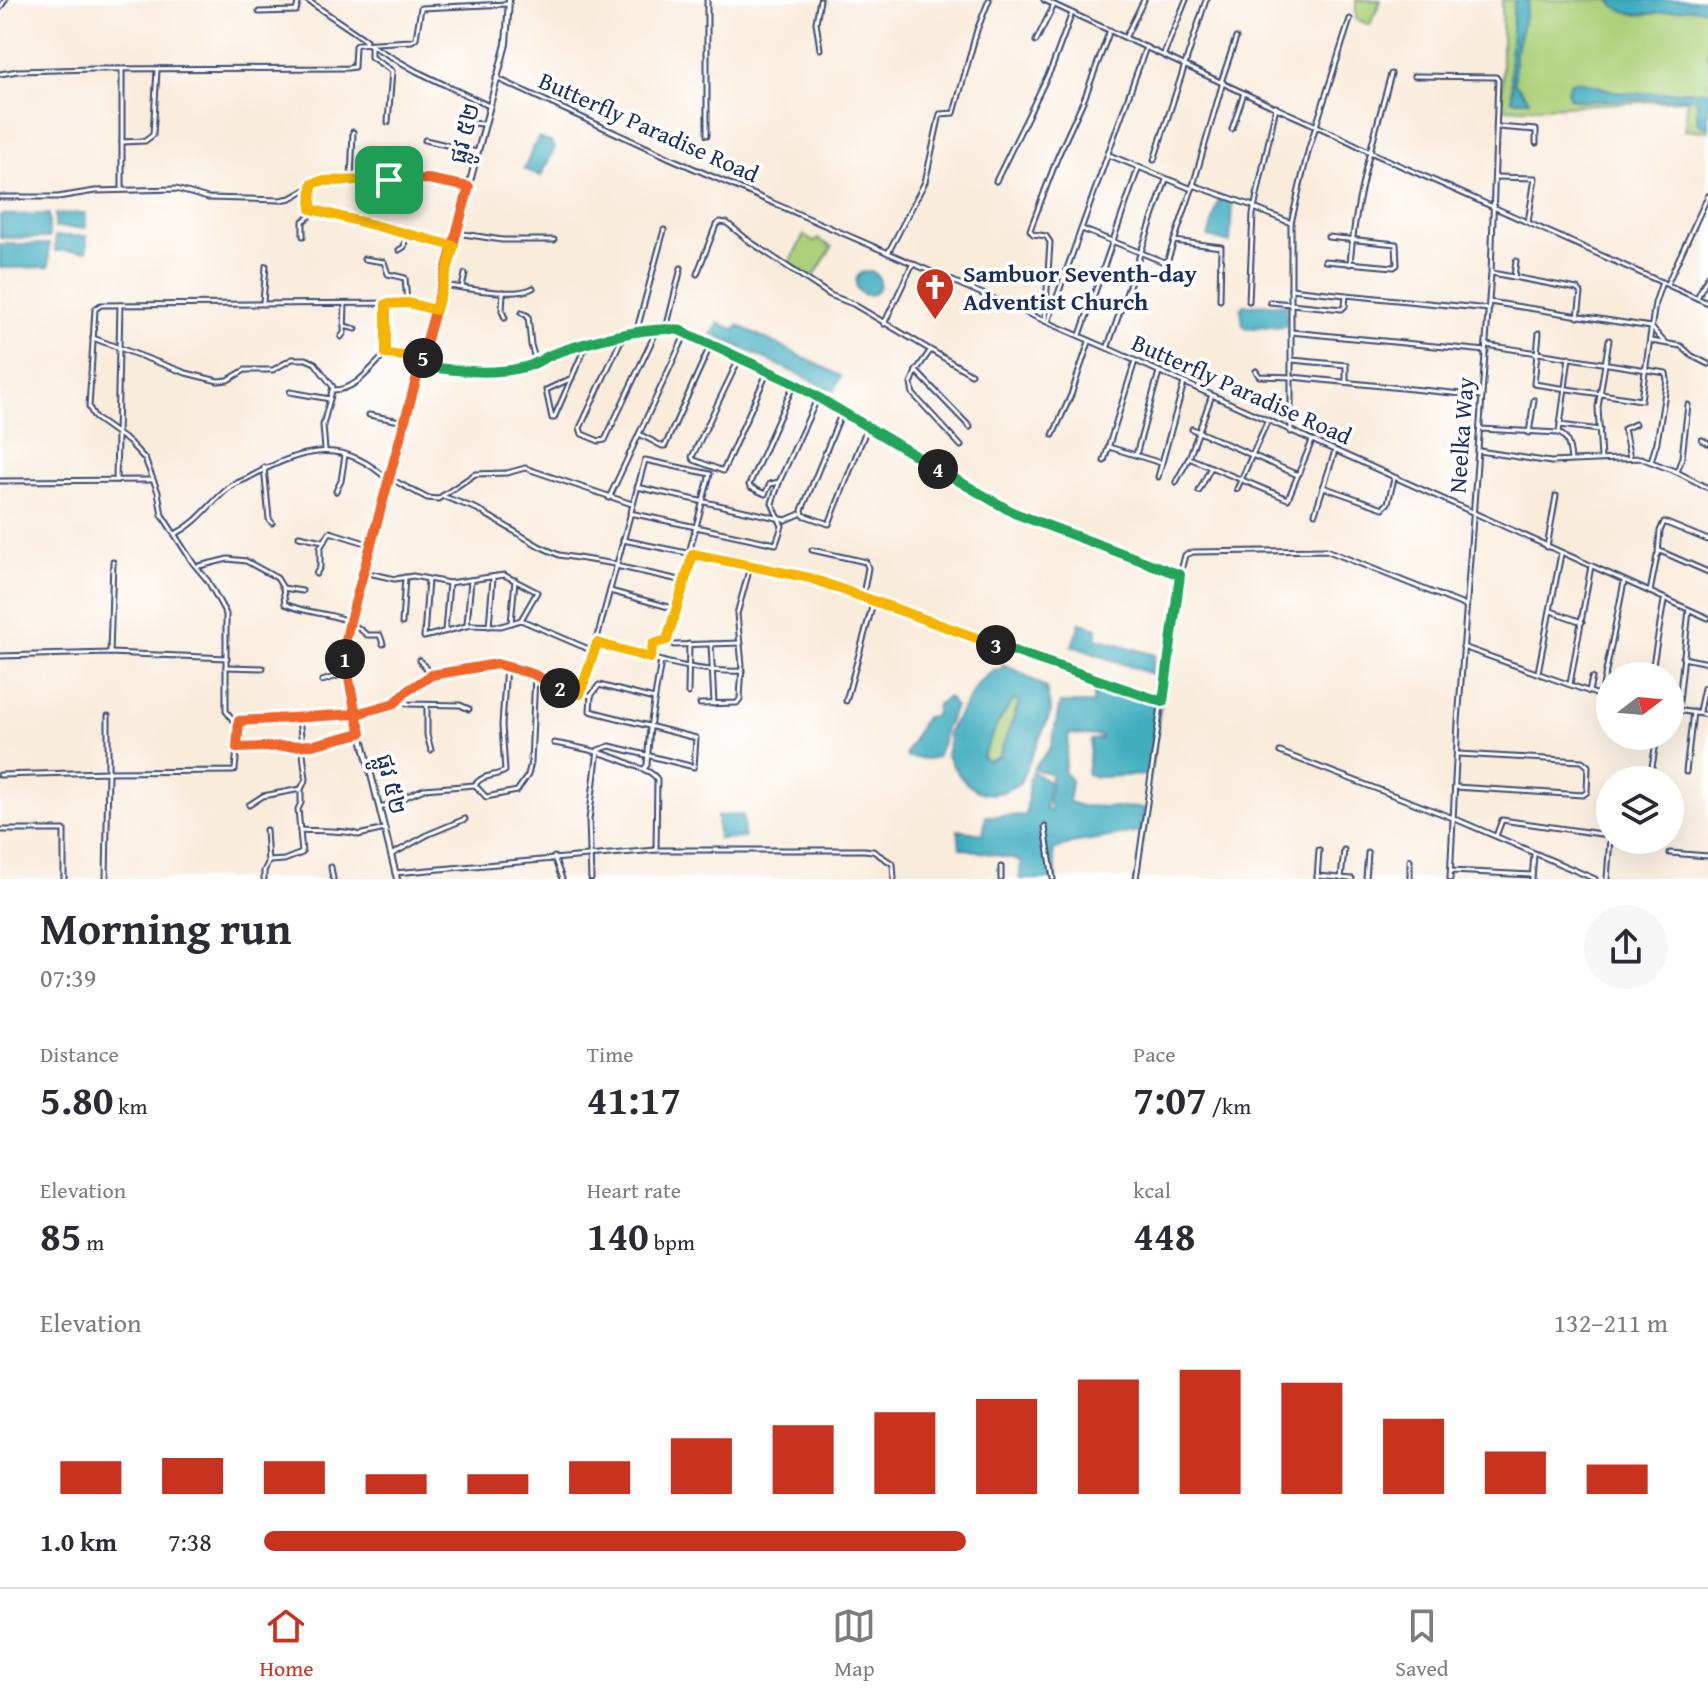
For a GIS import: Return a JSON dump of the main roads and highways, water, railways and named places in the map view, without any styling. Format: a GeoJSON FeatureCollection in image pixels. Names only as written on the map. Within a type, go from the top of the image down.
{"type":"FeatureCollection","features":[{"type":"Feature","properties":{"kind":"water"},"geometry":{"type":"Polygon","coordinates":[[[1514,0],[1529,1],[1515,53],[1515,83],[1529,100],[1512,100],[1510,59],[1514,0]]]}},
{"type":"Feature","properties":{"kind":"water"},"geometry":{"type":"Polygon","coordinates":[[[1610,0],[1708,0],[1708,11],[1684,9],[1631,14],[1619,9],[1610,0]]]}},
{"type":"Feature","properties":{"kind":"water"},"geometry":{"type":"Polygon","coordinates":[[[1574,81],[1624,93],[1708,91],[1708,126],[1699,125],[1696,98],[1584,101],[1570,98],[1567,92],[1569,84],[1574,81]]]}},
{"type":"Feature","properties":{"kind":"water"},"geometry":{"type":"Polygon","coordinates":[[[538,138],[551,142],[555,148],[541,176],[524,169],[538,138]]]}},
{"type":"Feature","properties":{"kind":"water"},"geometry":{"type":"Polygon","coordinates":[[[1221,199],[1232,202],[1230,243],[1208,237],[1221,199]]]}},
{"type":"Feature","properties":{"kind":"water"},"geometry":{"type":"Polygon","coordinates":[[[86,213],[86,228],[55,228],[55,214],[86,213]]]}},
{"type":"Feature","properties":{"kind":"water"},"geometry":{"type":"Polygon","coordinates":[[[49,214],[49,238],[0,238],[0,215],[49,214]]]}},
{"type":"Feature","properties":{"kind":"water"},"geometry":{"type":"Polygon","coordinates":[[[55,236],[87,236],[87,251],[55,251],[55,236]]]}},
{"type":"Feature","properties":{"kind":"water"},"geometry":{"type":"Polygon","coordinates":[[[0,244],[49,244],[49,267],[0,268],[0,244]]]}},
{"type":"Feature","properties":{"kind":"water"},"geometry":{"type":"Polygon","coordinates":[[[868,271],[877,274],[880,283],[877,292],[868,295],[859,292],[856,283],[859,274],[868,271]]]}},
{"type":"Feature","properties":{"kind":"water"},"geometry":{"type":"Polygon","coordinates":[[[1285,304],[1286,326],[1247,329],[1243,326],[1241,308],[1244,305],[1285,304]]]}},
{"type":"Feature","properties":{"kind":"water"},"geometry":{"type":"Polygon","coordinates":[[[719,323],[736,330],[738,325],[841,376],[834,391],[712,334],[719,323]]]}},
{"type":"Feature","properties":{"kind":"water"},"geometry":{"type":"Polygon","coordinates":[[[1080,623],[1097,628],[1097,638],[1155,655],[1151,674],[1072,646],[1080,623]]]}},
{"type":"Feature","properties":{"kind":"water"},"geometry":{"type":"Polygon","coordinates":[[[1003,665],[1046,688],[1051,712],[1020,783],[988,794],[966,783],[955,769],[946,754],[949,742],[947,733],[980,681],[996,669],[1000,670],[1003,665]],[[1018,700],[1013,701],[997,725],[982,757],[988,761],[999,756],[1019,705],[1018,700]]]}},
{"type":"Feature","properties":{"kind":"water"},"geometry":{"type":"Polygon","coordinates":[[[1096,681],[1161,703],[1150,775],[1097,777],[1087,774],[1091,740],[1101,739],[1101,736],[1069,734],[1064,773],[1071,780],[1069,802],[1081,806],[1143,808],[1142,832],[1071,843],[1053,851],[1057,879],[1019,879],[1021,863],[1016,859],[960,848],[958,830],[983,834],[986,816],[1026,815],[1029,779],[1033,772],[1048,781],[1046,810],[1051,811],[1051,774],[1033,769],[1051,747],[1060,703],[1093,703],[1096,681]]]}},
{"type":"Feature","properties":{"kind":"water"},"geometry":{"type":"Polygon","coordinates":[[[948,697],[955,707],[937,757],[907,757],[906,753],[925,717],[935,716],[937,704],[948,697]]]}},
{"type":"Feature","properties":{"kind":"water"},"geometry":{"type":"Polygon","coordinates":[[[743,815],[744,838],[718,839],[717,816],[743,815]]]}},
{"type":"Feature","properties":{"kind":"place","name":"Sambuor Seventh-day Adventist Church"},"geometry":{"type":"Point","coordinates":[935,321]}}]}
